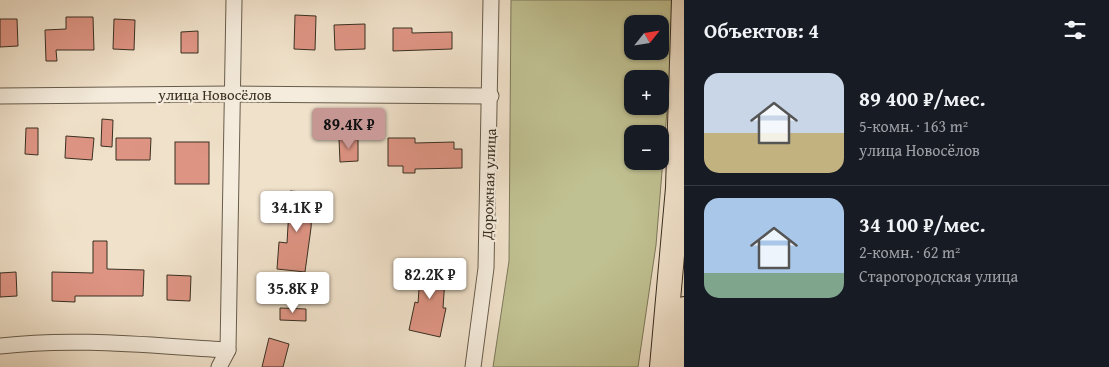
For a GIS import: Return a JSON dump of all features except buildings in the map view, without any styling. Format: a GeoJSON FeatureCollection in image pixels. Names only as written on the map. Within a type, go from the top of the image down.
{"type":"FeatureCollection","features":[{"type":"Feature","properties":{"kind":"main road"},"geometry":{"type":"LineString","coordinates":[[662,367],[678,188],[680,74],[684,29],[684,0]]}},
{"type":"Feature","properties":{"kind":"main road"},"geometry":{"type":"LineString","coordinates":[[651,367],[674,244]]}},
{"type":"Feature","properties":{"kind":"main road"},"geometry":{"type":"LineString","coordinates":[[679,367],[684,309]]}},
{"type":"Feature","properties":{"kind":"street"},"geometry":{"type":"LineString","coordinates":[[219,367],[228,350],[234,0]]}},
{"type":"Feature","properties":{"kind":"street","name":"Дорожная улица"},"geometry":{"type":"LineString","coordinates":[[473,367],[486,268],[491,96],[491,0]]}},
{"type":"Feature","properties":{"kind":"street","name":"улица Новосёлов"},"geometry":{"type":"LineString","coordinates":[[0,96],[232,94],[491,96]]}},
{"type":"Feature","properties":{"kind":"street"},"geometry":{"type":"LineString","coordinates":[[0,346],[28,342],[228,350]]}},
{"type":"Feature","properties":{"kind":"green space"},"geometry":{"type":"Polygon","coordinates":[[[511,0],[674,0],[669,86],[669,70],[624,70],[624,115],[667,115],[666,125],[624,125],[624,170],[662,170],[656,245],[638,367],[493,367],[509,261],[511,0]]]}}]}
